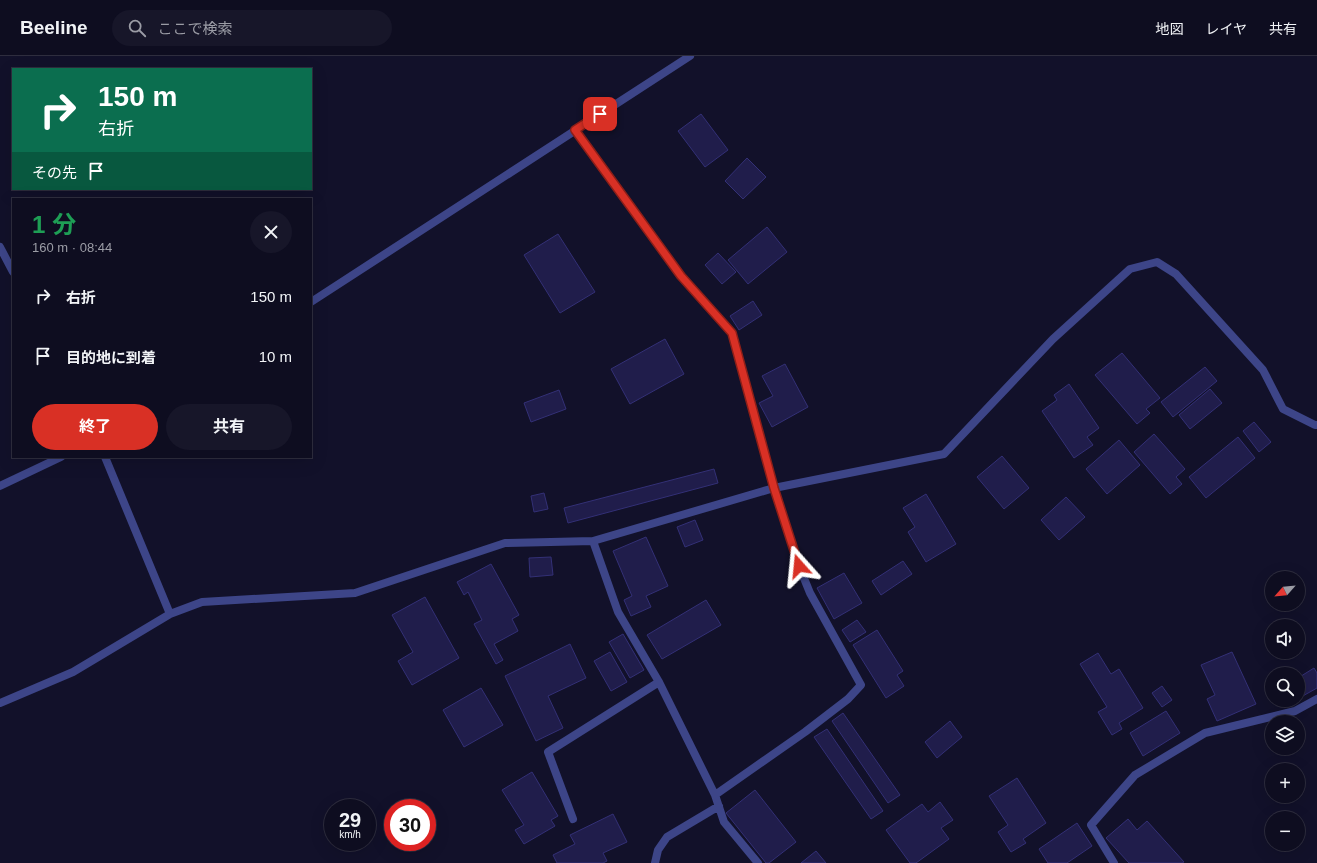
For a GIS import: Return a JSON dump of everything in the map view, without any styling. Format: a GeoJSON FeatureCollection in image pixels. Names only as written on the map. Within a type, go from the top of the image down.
{"type":"FeatureCollection","features":[{"type":"Feature","properties":{"kind":"street"},"geometry":{"type":"LineString","coordinates":[[312,301],[687,57]]}},
{"type":"Feature","properties":{"kind":"street"},"geometry":{"type":"LineString","coordinates":[[575,130],[681,276],[732,333],[774,488],[799,566],[810,593],[861,685],[848,699],[805,732],[715,795]]}},
{"type":"Feature","properties":{"kind":"street"},"geometry":{"type":"LineString","coordinates":[[0,247],[12,270]]}},
{"type":"Feature","properties":{"kind":"street"},"geometry":{"type":"LineString","coordinates":[[0,703],[73,672],[170,614],[202,602],[355,593],[505,543],[593,541],[774,488],[944,454],[1053,339],[1130,269],[1157,262],[1176,274],[1263,370],[1283,409],[1315,426],[1317,425]]}},
{"type":"Feature","properties":{"kind":"street"},"geometry":{"type":"LineString","coordinates":[[0,486],[59,458]]}},
{"type":"Feature","properties":{"kind":"street"},"geometry":{"type":"LineString","coordinates":[[105,458],[170,614]]}},
{"type":"Feature","properties":{"kind":"street"},"geometry":{"type":"LineString","coordinates":[[593,541],[618,612],[659,682],[715,795],[724,822],[758,863]]}},
{"type":"Feature","properties":{"kind":"street"},"geometry":{"type":"LineString","coordinates":[[574,819],[548,752],[659,682]]}},
{"type":"Feature","properties":{"kind":"street"},"geometry":{"type":"LineString","coordinates":[[1114,863],[1091,825],[1135,775],[1205,733],[1295,711],[1317,699]]}},
{"type":"Feature","properties":{"kind":"street"},"geometry":{"type":"LineString","coordinates":[[655,863],[658,850],[667,837],[719,806]]}},
{"type":"Feature","properties":{"kind":"building"},"geometry":{"type":"Polygon","coordinates":[[[701,114],[728,150],[705,167],[678,131],[701,114]]]}},
{"type":"Feature","properties":{"kind":"building"},"geometry":{"type":"Polygon","coordinates":[[[747,158],[766,177],[743,199],[725,181],[747,158]]]}},
{"type":"Feature","properties":{"kind":"building"},"geometry":{"type":"Polygon","coordinates":[[[767,227],[787,252],[748,284],[728,260],[767,227]]]}},
{"type":"Feature","properties":{"kind":"building"},"geometry":{"type":"Polygon","coordinates":[[[558,234],[595,292],[560,313],[524,255],[558,234]]]}},
{"type":"Feature","properties":{"kind":"building"},"geometry":{"type":"Polygon","coordinates":[[[718,253],[736,272],[722,284],[705,265],[718,253]]]}},
{"type":"Feature","properties":{"kind":"building"},"geometry":{"type":"Polygon","coordinates":[[[753,301],[762,315],[739,330],[730,316],[753,301]]]}},
{"type":"Feature","properties":{"kind":"building"},"geometry":{"type":"Polygon","coordinates":[[[665,339],[684,374],[630,404],[611,369],[665,339]]]}},
{"type":"Feature","properties":{"kind":"building"},"geometry":{"type":"Polygon","coordinates":[[[1122,353],[1160,398],[1146,409],[1150,413],[1137,424],[1095,375],[1122,353]]]}},
{"type":"Feature","properties":{"kind":"building"},"geometry":{"type":"Polygon","coordinates":[[[785,364],[808,407],[772,427],[759,403],[773,396],[762,376],[785,364]]]}},
{"type":"Feature","properties":{"kind":"building"},"geometry":{"type":"Polygon","coordinates":[[[1205,367],[1217,381],[1173,417],[1161,402],[1205,367]]]}},
{"type":"Feature","properties":{"kind":"building"},"geometry":{"type":"Polygon","coordinates":[[[1069,384],[1099,428],[1087,437],[1093,445],[1074,458],[1042,411],[1057,400],[1054,395],[1069,384]]]}},
{"type":"Feature","properties":{"kind":"building"},"geometry":{"type":"Polygon","coordinates":[[[1210,389],[1222,403],[1190,429],[1179,415],[1210,389]]]}},
{"type":"Feature","properties":{"kind":"building"},"geometry":{"type":"Polygon","coordinates":[[[559,390],[566,409],[531,422],[524,403],[559,390]]]}},
{"type":"Feature","properties":{"kind":"building"},"geometry":{"type":"Polygon","coordinates":[[[1254,422],[1271,442],[1259,452],[1243,431],[1254,422]]]}},
{"type":"Feature","properties":{"kind":"building"},"geometry":{"type":"Polygon","coordinates":[[[1154,434],[1185,469],[1176,477],[1182,484],[1170,494],[1134,452],[1154,434]]]}},
{"type":"Feature","properties":{"kind":"building"},"geometry":{"type":"Polygon","coordinates":[[[1238,437],[1255,458],[1206,498],[1189,477],[1238,437]]]}},
{"type":"Feature","properties":{"kind":"building"},"geometry":{"type":"Polygon","coordinates":[[[1119,440],[1140,465],[1107,494],[1086,469],[1119,440]]]}},
{"type":"Feature","properties":{"kind":"building"},"geometry":{"type":"Polygon","coordinates":[[[1002,456],[1029,488],[1004,509],[977,477],[1002,456]]]}},
{"type":"Feature","properties":{"kind":"building"},"geometry":{"type":"Polygon","coordinates":[[[714,469],[718,483],[568,523],[564,508],[714,469]]]}},
{"type":"Feature","properties":{"kind":"building"},"geometry":{"type":"Polygon","coordinates":[[[544,493],[548,509],[534,512],[531,496],[544,493]]]}},
{"type":"Feature","properties":{"kind":"building"},"geometry":{"type":"Polygon","coordinates":[[[926,494],[956,544],[926,562],[908,532],[915,527],[903,508],[926,494]]]}},
{"type":"Feature","properties":{"kind":"building"},"geometry":{"type":"Polygon","coordinates":[[[1066,497],[1085,517],[1059,540],[1041,520],[1066,497]]]}},
{"type":"Feature","properties":{"kind":"building"},"geometry":{"type":"Polygon","coordinates":[[[695,520],[703,540],[685,547],[677,527],[695,520]]]}},
{"type":"Feature","properties":{"kind":"building"},"geometry":{"type":"Polygon","coordinates":[[[646,537],[668,586],[646,596],[651,607],[631,616],[624,600],[632,596],[613,551],[646,537]]]}},
{"type":"Feature","properties":{"kind":"building"},"geometry":{"type":"Polygon","coordinates":[[[551,557],[553,575],[530,577],[529,558],[551,557]]]}},
{"type":"Feature","properties":{"kind":"building"},"geometry":{"type":"Polygon","coordinates":[[[903,561],[912,574],[881,595],[872,581],[903,561]]]}},
{"type":"Feature","properties":{"kind":"building"},"geometry":{"type":"Polygon","coordinates":[[[491,564],[519,615],[512,619],[518,631],[494,644],[503,660],[496,664],[474,624],[482,620],[468,592],[464,595],[457,582],[491,564]]]}},
{"type":"Feature","properties":{"kind":"building"},"geometry":{"type":"Polygon","coordinates":[[[844,573],[862,603],[834,619],[817,588],[844,573]]]}},
{"type":"Feature","properties":{"kind":"building"},"geometry":{"type":"Polygon","coordinates":[[[425,597],[459,658],[412,685],[398,661],[413,652],[392,615],[425,597]]]}},
{"type":"Feature","properties":{"kind":"building"},"geometry":{"type":"Polygon","coordinates":[[[706,600],[721,625],[662,659],[647,635],[706,600]]]}},
{"type":"Feature","properties":{"kind":"building"},"geometry":{"type":"Polygon","coordinates":[[[857,620],[866,632],[850,642],[842,630],[857,620]]]}},
{"type":"Feature","properties":{"kind":"building"},"geometry":{"type":"Polygon","coordinates":[[[877,630],[903,671],[897,675],[904,686],[886,698],[853,645],[877,630]]]}},
{"type":"Feature","properties":{"kind":"building"},"geometry":{"type":"Polygon","coordinates":[[[623,634],[644,670],[630,678],[609,642],[623,634]]]}},
{"type":"Feature","properties":{"kind":"building"},"geometry":{"type":"Polygon","coordinates":[[[570,644],[586,678],[548,696],[563,728],[536,741],[505,676],[570,644]]]}},
{"type":"Feature","properties":{"kind":"building"},"geometry":{"type":"Polygon","coordinates":[[[610,652],[627,682],[611,691],[594,661],[610,652]]]}},
{"type":"Feature","properties":{"kind":"building"},"geometry":{"type":"Polygon","coordinates":[[[1232,652],[1256,704],[1217,721],[1207,699],[1215,695],[1201,665],[1232,652]]]}},
{"type":"Feature","properties":{"kind":"building"},"geometry":{"type":"Polygon","coordinates":[[[1098,653],[1111,674],[1119,669],[1143,708],[1119,723],[1122,729],[1112,735],[1098,712],[1107,707],[1080,664],[1098,653]]]}},
{"type":"Feature","properties":{"kind":"building"},"geometry":{"type":"Polygon","coordinates":[[[1314,668],[1317,673],[1317,688],[1305,695],[1305,674],[1314,668]]]}},
{"type":"Feature","properties":{"kind":"building"},"geometry":{"type":"Polygon","coordinates":[[[1162,686],[1172,700],[1162,707],[1152,693],[1162,686]]]}},
{"type":"Feature","properties":{"kind":"building"},"geometry":{"type":"Polygon","coordinates":[[[481,688],[503,725],[464,747],[443,710],[481,688]]]}},
{"type":"Feature","properties":{"kind":"building"},"geometry":{"type":"Polygon","coordinates":[[[1166,711],[1180,733],[1143,756],[1130,733],[1166,711]]]}},
{"type":"Feature","properties":{"kind":"building"},"geometry":{"type":"Polygon","coordinates":[[[843,713],[900,795],[888,803],[832,721],[843,713]]]}},
{"type":"Feature","properties":{"kind":"building"},"geometry":{"type":"Polygon","coordinates":[[[950,721],[962,737],[937,758],[925,742],[950,721]]]}},
{"type":"Feature","properties":{"kind":"building"},"geometry":{"type":"Polygon","coordinates":[[[827,729],[883,811],[871,819],[814,737],[827,729]]]}},
{"type":"Feature","properties":{"kind":"building"},"geometry":{"type":"Polygon","coordinates":[[[532,772],[558,816],[551,820],[555,826],[524,844],[515,830],[524,825],[502,790],[532,772]]]}},
{"type":"Feature","properties":{"kind":"building"},"geometry":{"type":"Polygon","coordinates":[[[1017,778],[1046,823],[1023,839],[1026,843],[1011,852],[998,832],[1008,825],[989,796],[1017,778]]]}},
{"type":"Feature","properties":{"kind":"building"},"geometry":{"type":"Polygon","coordinates":[[[755,790],[796,842],[769,863],[766,863],[726,813],[755,790]]]}},
{"type":"Feature","properties":{"kind":"building"},"geometry":{"type":"Polygon","coordinates":[[[940,802],[953,820],[941,828],[949,839],[916,863],[910,863],[886,830],[922,804],[928,812],[940,802]]]}},
{"type":"Feature","properties":{"kind":"building"},"geometry":{"type":"Polygon","coordinates":[[[613,814],[627,842],[603,853],[607,861],[603,863],[557,863],[553,855],[575,844],[570,835],[613,814]]]}},
{"type":"Feature","properties":{"kind":"building"},"geometry":{"type":"Polygon","coordinates":[[[1128,819],[1137,830],[1147,821],[1184,862],[1129,863],[1106,838],[1128,819]]]}},
{"type":"Feature","properties":{"kind":"building"},"geometry":{"type":"Polygon","coordinates":[[[1077,823],[1092,846],[1067,863],[1048,863],[1039,849],[1077,823]]]}},
{"type":"Feature","properties":{"kind":"building"},"geometry":{"type":"Polygon","coordinates":[[[816,851],[826,863],[801,863],[816,851]]]}},
{"type":"Feature","properties":{"kind":"route"},"geometry":{"type":"LineString","coordinates":[[600,114],[575,130],[681,276],[732,333],[774,488],[799,566]]}}]}
